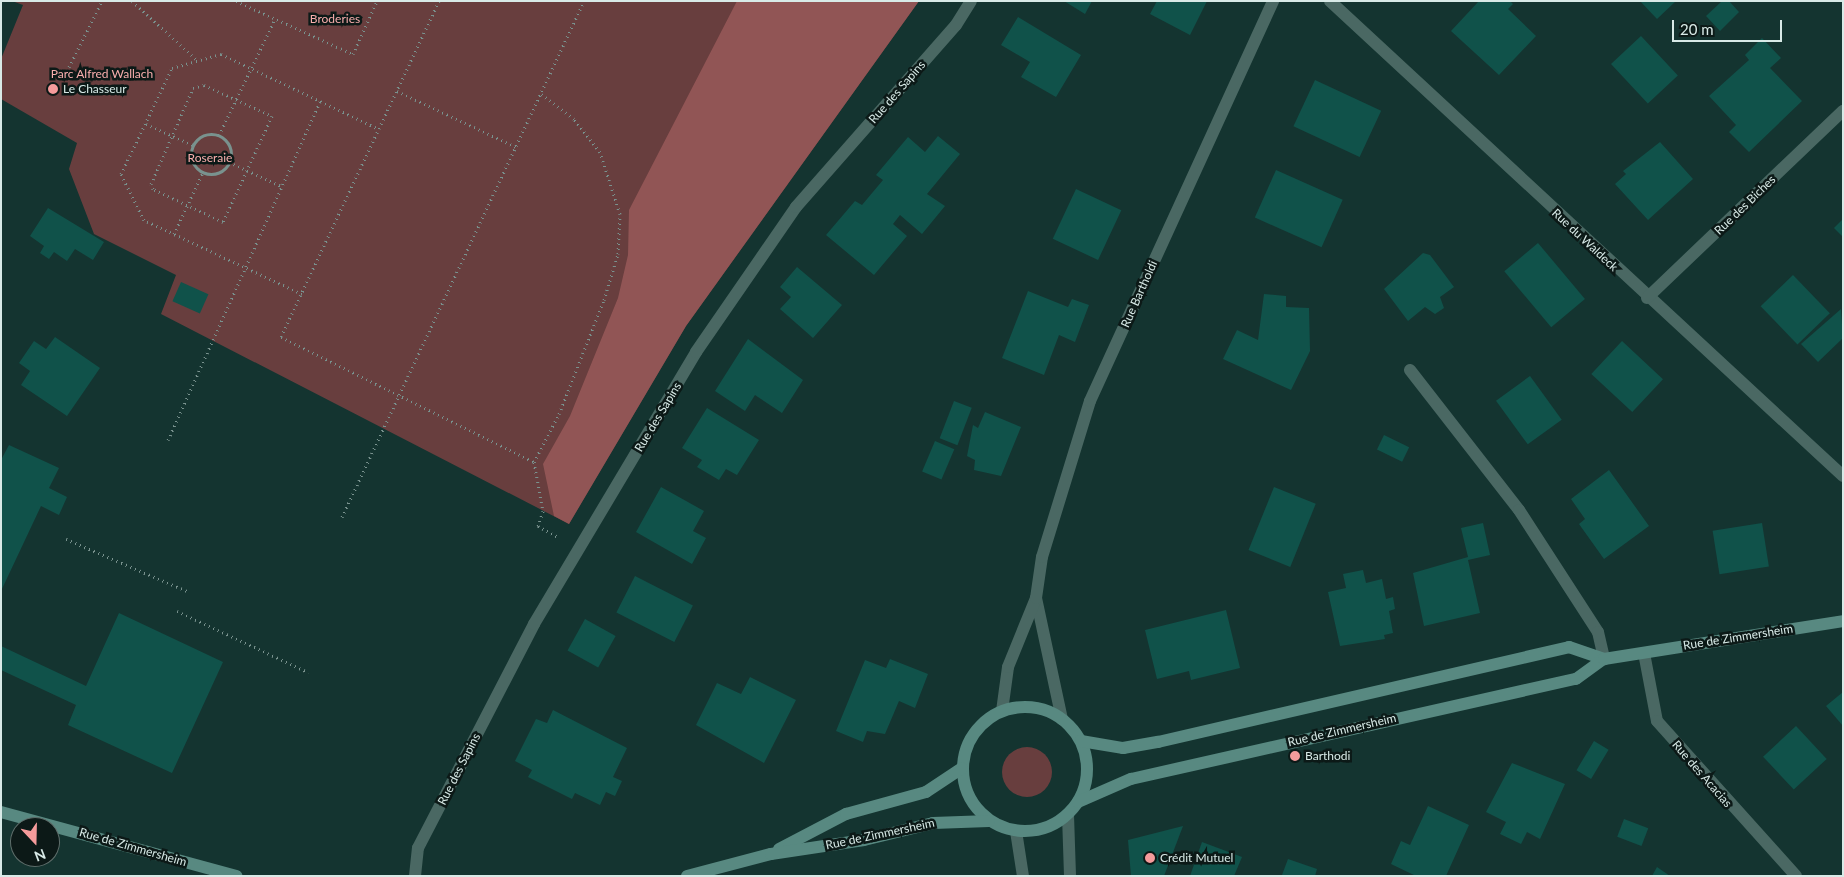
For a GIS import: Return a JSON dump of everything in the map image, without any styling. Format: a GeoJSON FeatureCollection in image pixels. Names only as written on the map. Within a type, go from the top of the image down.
{"type":"FeatureCollection","features":[{"type":"Feature","properties":{"kind":"main road","name":"Rue de Zimmersheim"},"geometry":{"type":"LineString","coordinates":[[1078,802],[1131,779],[1576,679],[1604,659],[1843,620]]}},
{"type":"Feature","properties":{"kind":"main road","name":"Rue de Zimmersheim"},"geometry":{"type":"LineString","coordinates":[[1081,741],[1122,748],[1158,742],[1570,647],[1604,659]]}},
{"type":"Feature","properties":{"kind":"main road"},"geometry":{"type":"LineString","coordinates":[[1035,707],[1062,719],[1081,741],[1088,771],[1078,802],[1068,815],[1036,831],[1016,831],[989,821],[970,799],[962,768],[974,733],[1002,710],[1035,707]]}},
{"type":"Feature","properties":{"kind":"main road","name":"Rue de Zimmersheim"},"geometry":{"type":"LineString","coordinates":[[771,854],[846,814],[926,792],[962,768]]}},
{"type":"Feature","properties":{"kind":"main road","name":"Rue de Zimmersheim"},"geometry":{"type":"LineString","coordinates":[[1,812],[236,876]]}},
{"type":"Feature","properties":{"kind":"main road","name":"Rue de Zimmersheim"},"geometry":{"type":"LineString","coordinates":[[687,876],[771,854],[864,840],[933,823],[989,821]]}},
{"type":"Feature","properties":{"kind":"street","name":"Rue des Sapins"},"geometry":{"type":"LineString","coordinates":[[414,876],[418,848],[534,624],[696,352],[796,207],[956,25],[971,1]]}},
{"type":"Feature","properties":{"kind":"street","name":"Rue Bartholdi"},"geometry":{"type":"LineString","coordinates":[[1002,710],[1008,667],[1036,598],[1045,548],[1090,401],[1272,1]]}},
{"type":"Feature","properties":{"kind":"street","name":"Rue du Waldeck"},"geometry":{"type":"LineString","coordinates":[[1330,1],[1646,298],[1843,476]]}},
{"type":"Feature","properties":{"kind":"street","name":"Rue des Biches"},"geometry":{"type":"LineString","coordinates":[[1646,298],[1843,111]]}},
{"type":"Feature","properties":{"kind":"street"},"geometry":{"type":"LineString","coordinates":[[1410,370],[1518,510],[1598,632],[1604,659]]}},
{"type":"Feature","properties":{"kind":"street","name":"Rue Bartholdi"},"geometry":{"type":"LineString","coordinates":[[1036,598],[1062,719]]}},
{"type":"Feature","properties":{"kind":"street","name":"Rue des Acacias"},"geometry":{"type":"LineString","coordinates":[[1644,653],[1656,721],[1796,876]]}},
{"type":"Feature","properties":{"kind":"street"},"geometry":{"type":"LineString","coordinates":[[1068,815],[1070,876]]}},
{"type":"Feature","properties":{"kind":"street"},"geometry":{"type":"LineString","coordinates":[[1016,831],[1023,876]]}},
{"type":"Feature","properties":{"kind":"path"},"geometry":{"type":"LineString","coordinates":[[70,67],[102,1]]}},
{"type":"Feature","properties":{"kind":"path"},"geometry":{"type":"LineString","coordinates":[[132,1],[197,61]]}},
{"type":"Feature","properties":{"kind":"path"},"geometry":{"type":"LineString","coordinates":[[236,1],[353,54],[377,1]]}},
{"type":"Feature","properties":{"kind":"path"},"geometry":{"type":"LineString","coordinates":[[439,1],[281,337],[534,462]]}},
{"type":"Feature","properties":{"kind":"path"},"geometry":{"type":"LineString","coordinates":[[342,517],[584,1]]}},
{"type":"Feature","properties":{"kind":"path"},"geometry":{"type":"LineString","coordinates":[[219,135],[275,19]]}},
{"type":"Feature","properties":{"kind":"path"},"geometry":{"type":"LineString","coordinates":[[302,294],[144,220],[121,174],[172,68],[221,54],[379,129]]}},
{"type":"Feature","properties":{"kind":"path"},"geometry":{"type":"LineString","coordinates":[[204,85],[272,116],[223,222],[187,206],[152,184],[171,135],[193,88],[204,85]]}},
{"type":"Feature","properties":{"kind":"path"},"geometry":{"type":"LineString","coordinates":[[397,91],[516,147]]}},
{"type":"Feature","properties":{"kind":"path"},"geometry":{"type":"LineString","coordinates":[[541,94],[574,119],[600,152],[620,214],[618,254],[604,300],[563,406],[534,462],[543,511],[538,526],[580,549]]}},
{"type":"Feature","properties":{"kind":"path"},"geometry":{"type":"LineString","coordinates":[[168,440],[243,268],[320,101]]}},
{"type":"Feature","properties":{"kind":"path"},"geometry":{"type":"LineString","coordinates":[[146,124],[193,145]]}},
{"type":"Feature","properties":{"kind":"path"},"geometry":{"type":"LineString","coordinates":[[206,134],[219,135],[230,148],[229,162],[216,173],[202,172],[191,158],[193,145],[206,134]]}},
{"type":"Feature","properties":{"kind":"path"},"geometry":{"type":"LineString","coordinates":[[229,162],[281,186]]}},
{"type":"Feature","properties":{"kind":"path"},"geometry":{"type":"LineString","coordinates":[[174,234],[202,172]]}},
{"type":"Feature","properties":{"kind":"path"},"geometry":{"type":"LineString","coordinates":[[66,539],[187,591]]}},
{"type":"Feature","properties":{"kind":"path"},"geometry":{"type":"LineString","coordinates":[[178,611],[308,672]]}},
{"type":"Feature","properties":{"kind":"green space"},"geometry":{"type":"Polygon","coordinates":[[[12,1],[919,1],[686,326],[569,524],[161,314],[176,275],[94,234],[69,169],[77,143],[1,99],[1,59],[23,5],[12,1]]]}},
{"type":"Feature","properties":{"kind":"green space"},"geometry":{"type":"Polygon","coordinates":[[[1027,747],[1037,749],[1045,754],[1050,762],[1052,772],[1050,782],[1045,790],[1037,795],[1027,797],[1017,795],[1009,790],[1004,782],[1002,772],[1004,762],[1009,754],[1017,749],[1027,747]]]}},
{"type":"Feature","properties":{"kind":"shaded area"},"geometry":{"type":"Polygon","coordinates":[[[737,1],[919,1],[686,326],[569,524],[554,516],[543,464],[570,416],[618,298],[628,255],[629,210],[737,1]]]}},
{"type":"Feature","properties":{"kind":"building"},"geometry":{"type":"Polygon","coordinates":[[[1064,1],[1092,1],[1085,14],[1064,1]]]}},
{"type":"Feature","properties":{"kind":"building"},"geometry":{"type":"Polygon","coordinates":[[[1157,1],[1207,1],[1190,35],[1150,14],[1157,1]]]}},
{"type":"Feature","properties":{"kind":"building"},"geometry":{"type":"Polygon","coordinates":[[[1479,1],[1510,1],[1513,4],[1508,9],[1536,36],[1499,75],[1451,31],[1479,1]]]}},
{"type":"Feature","properties":{"kind":"building"},"geometry":{"type":"Polygon","coordinates":[[[1640,1],[1676,1],[1657,19],[1640,1]]]}},
{"type":"Feature","properties":{"kind":"building"},"geometry":{"type":"Polygon","coordinates":[[[1722,1],[1729,1],[1739,12],[1720,31],[1706,16],[1722,1]]]}},
{"type":"Feature","properties":{"kind":"building"},"geometry":{"type":"Polygon","coordinates":[[[1018,17],[1081,55],[1056,97],[1021,77],[1030,62],[1001,45],[1018,17]]]}},
{"type":"Feature","properties":{"kind":"building"},"geometry":{"type":"Polygon","coordinates":[[[1641,36],[1678,75],[1648,103],[1611,64],[1641,36]]]}},
{"type":"Feature","properties":{"kind":"building"},"geometry":{"type":"Polygon","coordinates":[[[1762,38],[1781,58],[1770,68],[1802,101],[1749,152],[1729,132],[1736,125],[1709,96],[1749,60],[1745,55],[1762,38]]]}},
{"type":"Feature","properties":{"kind":"building"},"geometry":{"type":"Polygon","coordinates":[[[1315,80],[1381,111],[1360,157],[1293,126],[1315,80]]]}},
{"type":"Feature","properties":{"kind":"building"},"geometry":{"type":"Polygon","coordinates":[[[938,136],[960,154],[927,194],[945,206],[922,234],[900,215],[893,224],[907,236],[874,275],[826,235],[855,201],[862,205],[883,180],[876,175],[908,137],[925,152],[938,136]]]}},
{"type":"Feature","properties":{"kind":"building"},"geometry":{"type":"Polygon","coordinates":[[[1660,142],[1693,179],[1648,220],[1615,184],[1626,174],[1623,171],[1660,142]]]}},
{"type":"Feature","properties":{"kind":"building"},"geometry":{"type":"Polygon","coordinates":[[[1276,170],[1343,200],[1322,247],[1255,218],[1276,170]]]}},
{"type":"Feature","properties":{"kind":"building"},"geometry":{"type":"Polygon","coordinates":[[[1076,189],[1121,210],[1098,260],[1053,239],[1076,189]]]}},
{"type":"Feature","properties":{"kind":"building"},"geometry":{"type":"Polygon","coordinates":[[[48,208],[104,242],[93,260],[75,249],[67,261],[54,252],[49,259],[40,253],[44,246],[30,236],[48,208]]]}},
{"type":"Feature","properties":{"kind":"building"},"geometry":{"type":"Polygon","coordinates":[[[1843,219],[1843,237],[1834,228],[1843,219]]]}},
{"type":"Feature","properties":{"kind":"building"},"geometry":{"type":"Polygon","coordinates":[[[1538,243],[1585,299],[1551,327],[1504,271],[1538,243]]]}},
{"type":"Feature","properties":{"kind":"building"},"geometry":{"type":"Polygon","coordinates":[[[1423,253],[1430,255],[1454,287],[1440,297],[1444,308],[1435,314],[1425,307],[1408,321],[1384,289],[1423,253]]]}},
{"type":"Feature","properties":{"kind":"building"},"geometry":{"type":"Polygon","coordinates":[[[797,267],[842,305],[813,338],[780,309],[791,297],[780,287],[797,267]]]}},
{"type":"Feature","properties":{"kind":"building"},"geometry":{"type":"Polygon","coordinates":[[[1793,275],[1830,313],[1797,344],[1761,306],[1793,275]]]}},
{"type":"Feature","properties":{"kind":"building"},"geometry":{"type":"Polygon","coordinates":[[[181,282],[208,294],[200,313],[172,301],[181,282]]]}},
{"type":"Feature","properties":{"kind":"building"},"geometry":{"type":"Polygon","coordinates":[[[1028,291],[1068,307],[1072,299],[1089,305],[1075,342],[1059,335],[1044,375],[1002,358],[1028,291]]]}},
{"type":"Feature","properties":{"kind":"building"},"geometry":{"type":"Polygon","coordinates":[[[1264,294],[1286,296],[1286,307],[1309,308],[1310,351],[1291,390],[1223,359],[1237,330],[1258,340],[1264,294]]]}},
{"type":"Feature","properties":{"kind":"building"},"geometry":{"type":"Polygon","coordinates":[[[1841,309],[1843,338],[1818,362],[1801,344],[1841,309]]]}},
{"type":"Feature","properties":{"kind":"building"},"geometry":{"type":"Polygon","coordinates":[[[55,337],[100,368],[67,416],[21,385],[30,371],[19,363],[34,341],[46,349],[55,337]]]}},
{"type":"Feature","properties":{"kind":"building"},"geometry":{"type":"Polygon","coordinates":[[[748,339],[803,380],[782,413],[755,395],[745,411],[715,391],[748,339]]]}},
{"type":"Feature","properties":{"kind":"building"},"geometry":{"type":"Polygon","coordinates":[[[1622,341],[1663,379],[1632,412],[1591,374],[1622,341]]]}},
{"type":"Feature","properties":{"kind":"building"},"geometry":{"type":"Polygon","coordinates":[[[1530,376],[1562,420],[1528,444],[1496,401],[1530,376]]]}},
{"type":"Feature","properties":{"kind":"building"},"geometry":{"type":"Polygon","coordinates":[[[954,401],[972,408],[957,445],[940,438],[954,401]]]}},
{"type":"Feature","properties":{"kind":"building"},"geometry":{"type":"Polygon","coordinates":[[[707,408],[759,440],[737,475],[726,469],[719,480],[697,467],[702,460],[682,448],[707,408]]]}},
{"type":"Feature","properties":{"kind":"building"},"geometry":{"type":"Polygon","coordinates":[[[985,412],[1021,427],[1001,476],[974,470],[975,460],[967,456],[973,425],[978,428],[985,412]]]}},
{"type":"Feature","properties":{"kind":"building"},"geometry":{"type":"Polygon","coordinates":[[[1384,435],[1409,447],[1402,462],[1377,449],[1384,435]]]}},
{"type":"Feature","properties":{"kind":"building"},"geometry":{"type":"Polygon","coordinates":[[[935,441],[954,449],[941,480],[922,471],[935,441]]]}},
{"type":"Feature","properties":{"kind":"building"},"geometry":{"type":"Polygon","coordinates":[[[9,445],[59,468],[49,488],[67,497],[59,515],[41,506],[1,591],[1,460],[9,445]]]}},
{"type":"Feature","properties":{"kind":"building"},"geometry":{"type":"Polygon","coordinates":[[[1609,470],[1649,526],[1604,559],[1579,524],[1585,519],[1571,499],[1609,470]]]}},
{"type":"Feature","properties":{"kind":"building"},"geometry":{"type":"Polygon","coordinates":[[[661,487],[704,511],[693,531],[706,538],[692,564],[636,532],[661,487]]]}},
{"type":"Feature","properties":{"kind":"building"},"geometry":{"type":"Polygon","coordinates":[[[1274,487],[1316,504],[1290,567],[1249,550],[1274,487]]]}},
{"type":"Feature","properties":{"kind":"building"},"geometry":{"type":"Polygon","coordinates":[[[1483,523],[1490,555],[1468,560],[1480,613],[1424,626],[1413,573],[1468,557],[1461,528],[1483,523]]]}},
{"type":"Feature","properties":{"kind":"building"},"geometry":{"type":"Polygon","coordinates":[[[1762,523],[1769,566],[1719,574],[1713,531],[1762,523]]]}},
{"type":"Feature","properties":{"kind":"building"},"geometry":{"type":"Polygon","coordinates":[[[1363,570],[1366,583],[1382,579],[1386,599],[1393,597],[1395,609],[1389,611],[1393,633],[1384,635],[1385,639],[1340,646],[1328,592],[1346,588],[1343,574],[1363,570]]]}},
{"type":"Feature","properties":{"kind":"building"},"geometry":{"type":"Polygon","coordinates":[[[635,576],[693,606],[674,642],[616,613],[635,576]]]}},
{"type":"Feature","properties":{"kind":"building"},"geometry":{"type":"Polygon","coordinates":[[[1226,610],[1240,668],[1191,680],[1189,671],[1157,679],[1145,630],[1226,610]]]}},
{"type":"Feature","properties":{"kind":"building"},"geometry":{"type":"Polygon","coordinates":[[[119,613],[223,662],[172,773],[68,725],[76,705],[1,670],[1,646],[86,686],[119,613]]]}},
{"type":"Feature","properties":{"kind":"building"},"geometry":{"type":"Polygon","coordinates":[[[585,619],[616,636],[598,667],[568,650],[585,619]]]}},
{"type":"Feature","properties":{"kind":"building"},"geometry":{"type":"Polygon","coordinates":[[[890,659],[928,674],[915,708],[899,701],[885,734],[867,731],[863,742],[836,731],[865,660],[886,668],[890,659]]]}},
{"type":"Feature","properties":{"kind":"building"},"geometry":{"type":"Polygon","coordinates":[[[750,677],[796,700],[764,763],[696,725],[717,683],[741,694],[750,677]]]}},
{"type":"Feature","properties":{"kind":"building"},"geometry":{"type":"Polygon","coordinates":[[[1843,692],[1843,726],[1826,706],[1843,692]]]}},
{"type":"Feature","properties":{"kind":"building"},"geometry":{"type":"Polygon","coordinates":[[[553,710],[627,748],[613,777],[622,781],[615,796],[606,792],[600,805],[575,793],[572,799],[528,777],[532,770],[515,761],[536,719],[547,723],[553,710]]]}},
{"type":"Feature","properties":{"kind":"building"},"geometry":{"type":"Polygon","coordinates":[[[1796,726],[1827,759],[1794,790],[1763,757],[1796,726]]]}},
{"type":"Feature","properties":{"kind":"building"},"geometry":{"type":"Polygon","coordinates":[[[1594,741],[1609,750],[1591,779],[1576,770],[1594,741]]]}},
{"type":"Feature","properties":{"kind":"building"},"geometry":{"type":"Polygon","coordinates":[[[1512,763],[1565,784],[1540,839],[1527,832],[1521,844],[1500,834],[1506,822],[1486,812],[1512,763]]]}},
{"type":"Feature","properties":{"kind":"building"},"geometry":{"type":"Polygon","coordinates":[[[1428,806],[1469,825],[1446,876],[1416,876],[1391,864],[1401,841],[1410,845],[1428,806]]]}},
{"type":"Feature","properties":{"kind":"building"},"geometry":{"type":"Polygon","coordinates":[[[1624,819],[1648,828],[1641,846],[1617,837],[1624,819]]]}},
{"type":"Feature","properties":{"kind":"building","name":"Crédit Mutuel"},"geometry":{"type":"Polygon","coordinates":[[[1183,826],[1164,876],[1131,876],[1128,840],[1183,826]]]}},
{"type":"Feature","properties":{"kind":"building"},"geometry":{"type":"Polygon","coordinates":[[[1202,842],[1242,857],[1234,876],[1190,876],[1202,842]]]}},
{"type":"Feature","properties":{"kind":"building"},"geometry":{"type":"Polygon","coordinates":[[[1288,859],[1317,869],[1315,876],[1282,875],[1288,859]]]}},
{"type":"Feature","properties":{"kind":"building"},"geometry":{"type":"Polygon","coordinates":[[[1657,867],[1670,876],[1652,876],[1657,867]]]}},
{"type":"Feature","properties":{"kind":"place","name":"Le Chasseur"},"geometry":{"type":"Point","coordinates":[53,89]}},
{"type":"Feature","properties":{"kind":"place","name":"Barthodi"},"geometry":{"type":"Point","coordinates":[1295,756]}},
{"type":"Feature","properties":{"kind":"place","name":"Crédit Mutuel"},"geometry":{"type":"Point","coordinates":[1150,858]}},
{"type":"Feature","properties":{"kind":"park label","name":"Broderies"},"geometry":{"type":"Point","coordinates":[335,19]}},
{"type":"Feature","properties":{"kind":"park label","name":"Parc Alfred Wallach"},"geometry":{"type":"Point","coordinates":[102,74]}},
{"type":"Feature","properties":{"kind":"park label","name":"Roseraie"},"geometry":{"type":"Point","coordinates":[210,158]}}]}
